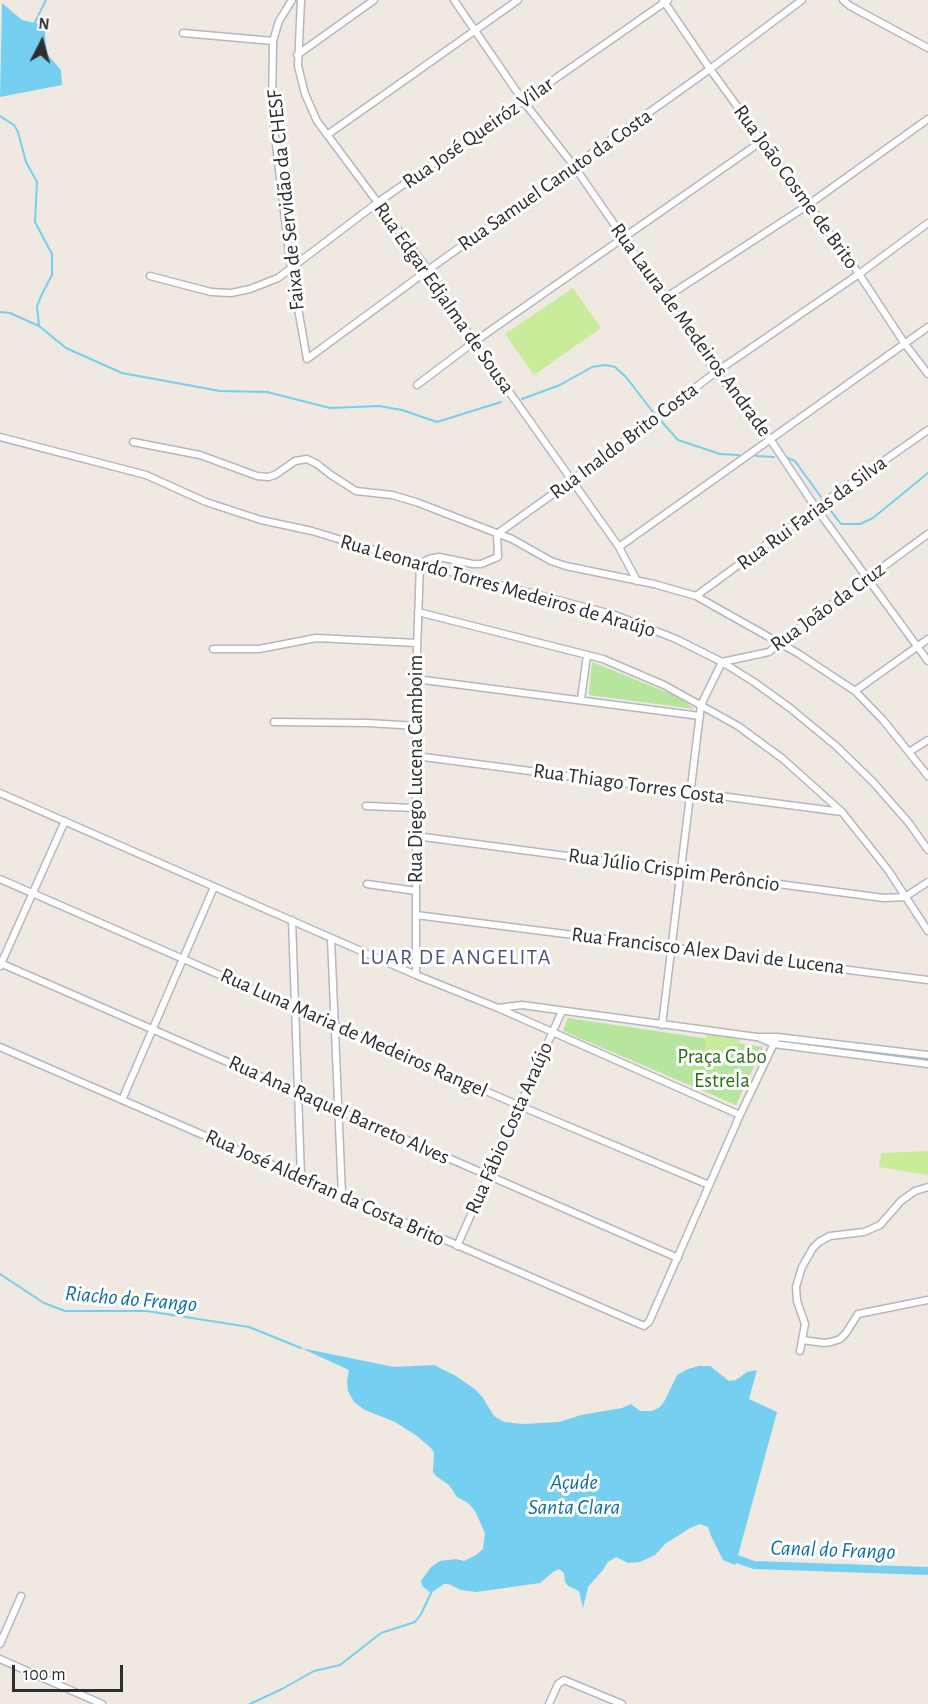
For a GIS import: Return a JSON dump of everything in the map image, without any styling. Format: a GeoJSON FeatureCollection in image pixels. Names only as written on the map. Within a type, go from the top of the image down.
{"type":"FeatureCollection","features":[{"type":"Feature","properties":{"kind":"street"},"geometry":{"type":"LineString","coordinates":[[183,33],[273,41],[279,21],[292,0]]}},
{"type":"Feature","properties":{"kind":"street","name":"Rua Edgar Edjalma de Sousa"},"geometry":{"type":"LineString","coordinates":[[301,0],[298,66],[305,94],[318,121],[428,270],[474,342],[619,547],[637,581]]}},
{"type":"Feature","properties":{"kind":"street"},"geometry":{"type":"LineString","coordinates":[[297,55],[374,0]]}},
{"type":"Feature","properties":{"kind":"street","name":"Rua Laura de Medeiros Andrade"},"geometry":{"type":"LineString","coordinates":[[454,0],[524,102],[574,166],[716,372],[770,440],[816,508],[928,661]]}},
{"type":"Feature","properties":{"kind":"street"},"geometry":{"type":"LineString","coordinates":[[327,135],[476,32],[518,0]]}},
{"type":"Feature","properties":{"kind":"street","name":"Rua Samuel Canuto da Costa"},"geometry":{"type":"LineString","coordinates":[[307,359],[710,69],[802,0]]}},
{"type":"Feature","properties":{"kind":"street"},"geometry":{"type":"LineString","coordinates":[[843,0],[928,48]]}},
{"type":"Feature","properties":{"kind":"street","name":"Rua João Cosme de Brito"},"geometry":{"type":"LineString","coordinates":[[665,1],[710,69],[859,274],[905,344],[928,374]]}},
{"type":"Feature","properties":{"kind":"street","name":"Rua José Queiróz Vilar"},"geometry":{"type":"LineString","coordinates":[[150,276],[211,292],[231,293],[267,283],[291,269],[377,203],[665,1]]}},
{"type":"Feature","properties":{"kind":"street","name":"Faixa de Servidão da CHESF"},"geometry":{"type":"LineString","coordinates":[[273,41],[272,112],[291,269],[307,359]]}},
{"type":"Feature","properties":{"kind":"street"},"geometry":{"type":"LineString","coordinates":[[665,298],[808,205],[928,119]]}},
{"type":"Feature","properties":{"kind":"street"},"geometry":{"type":"LineString","coordinates":[[417,386],[474,342],[762,141]]}},
{"type":"Feature","properties":{"kind":"street","name":"Rua Inaldo Brito Costa"},"geometry":{"type":"LineString","coordinates":[[497,534],[572,481],[716,372],[859,274],[928,223]]}},
{"type":"Feature","properties":{"kind":"street"},"geometry":{"type":"LineString","coordinates":[[619,547],[928,327]]}},
{"type":"Feature","properties":{"kind":"street","name":"Rua Rui Farias da Silva"},"geometry":{"type":"LineString","coordinates":[[696,596],[928,430]]}},
{"type":"Feature","properties":{"kind":"street","name":"Rua Leonardo Torres Medeiros de Araújo"},"geometry":{"type":"LineString","coordinates":[[0,437],[123,468],[162,481],[221,507],[261,520],[312,531],[420,564],[632,621],[676,639],[722,662],[754,682],[836,746],[873,782],[909,823],[928,850]]}},
{"type":"Feature","properties":{"kind":"street"},"geometry":{"type":"LineString","coordinates":[[133,442],[200,454],[251,474],[268,477],[275,476],[295,461],[307,459],[356,490],[405,498],[497,534],[566,566],[673,588],[696,596],[779,643],[855,691],[883,720],[928,776]]}},
{"type":"Feature","properties":{"kind":"street"},"geometry":{"type":"LineString","coordinates":[[420,564],[439,557],[481,564],[498,557],[497,534]]}},
{"type":"Feature","properties":{"kind":"street","name":"Rua João da Cruz"},"geometry":{"type":"LineString","coordinates":[[722,662],[768,652],[928,534]]}},
{"type":"Feature","properties":{"kind":"street","name":"Rua Diego Lucena Camboim"},"geometry":{"type":"LineString","coordinates":[[416,975],[416,679],[420,564]]}},
{"type":"Feature","properties":{"kind":"street"},"geometry":{"type":"LineString","coordinates":[[418,612],[587,655],[634,671],[738,726],[783,759],[842,812],[888,870],[928,931]]}},
{"type":"Feature","properties":{"kind":"street"},"geometry":{"type":"LineString","coordinates":[[213,649],[259,649],[316,638],[417,643]]}},
{"type":"Feature","properties":{"kind":"street"},"geometry":{"type":"LineString","coordinates":[[855,691],[928,639]]}},
{"type":"Feature","properties":{"kind":"street"},"geometry":{"type":"LineString","coordinates":[[581,699],[587,655]]}},
{"type":"Feature","properties":{"kind":"street"},"geometry":{"type":"LineString","coordinates":[[662,1025],[701,705],[722,662]]}},
{"type":"Feature","properties":{"kind":"street"},"geometry":{"type":"LineString","coordinates":[[416,679],[700,716]]}},
{"type":"Feature","properties":{"kind":"street"},"geometry":{"type":"LineString","coordinates":[[274,722],[417,726]]}},
{"type":"Feature","properties":{"kind":"street"},"geometry":{"type":"LineString","coordinates":[[909,752],[928,740]]}},
{"type":"Feature","properties":{"kind":"street","name":"Rua Thiago Torres Costa"},"geometry":{"type":"LineString","coordinates":[[416,756],[842,812]]}},
{"type":"Feature","properties":{"kind":"street"},"geometry":{"type":"LineString","coordinates":[[0,793],[740,1115]]}},
{"type":"Feature","properties":{"kind":"street"},"geometry":{"type":"LineString","coordinates":[[366,806],[415,808]]}},
{"type":"Feature","properties":{"kind":"street"},"geometry":{"type":"LineString","coordinates":[[0,964],[65,821]]}},
{"type":"Feature","properties":{"kind":"street","name":"Rua Júlio Crispim Perôncio"},"geometry":{"type":"LineString","coordinates":[[416,836],[884,898],[905,897]]}},
{"type":"Feature","properties":{"kind":"street","name":"Rua Luna Maria de Medeiros Rangel"},"geometry":{"type":"LineString","coordinates":[[0,879],[184,960],[296,1006],[520,1106],[710,1185]]}},
{"type":"Feature","properties":{"kind":"street"},"geometry":{"type":"LineString","coordinates":[[905,897],[928,882]]}},
{"type":"Feature","properties":{"kind":"street"},"geometry":{"type":"LineString","coordinates":[[367,884],[416,891]]}},
{"type":"Feature","properties":{"kind":"street"},"geometry":{"type":"LineString","coordinates":[[122,1100],[214,887]]}},
{"type":"Feature","properties":{"kind":"street","name":"Rua Francisco Alex Davi de Lucena"},"geometry":{"type":"LineString","coordinates":[[416,915],[928,980]]}},
{"type":"Feature","properties":{"kind":"street"},"geometry":{"type":"LineString","coordinates":[[292,920],[301,1177]]}},
{"type":"Feature","properties":{"kind":"street"},"geometry":{"type":"LineString","coordinates":[[331,938],[342,1195]]}},
{"type":"Feature","properties":{"kind":"street","name":"Rua Ana Raquel Barreto Alves"},"geometry":{"type":"LineString","coordinates":[[0,964],[678,1258]]}},
{"type":"Feature","properties":{"kind":"street"},"geometry":{"type":"LineString","coordinates":[[498,1008],[522,1005],[662,1025],[928,1055]]}},
{"type":"Feature","properties":{"kind":"street","name":"Rua Fábio Costa Araújo"},"geometry":{"type":"LineString","coordinates":[[457,1246],[562,1011]]}},
{"type":"Feature","properties":{"kind":"street"},"geometry":{"type":"LineString","coordinates":[[757,1036],[774,1044],[928,1064]]}},
{"type":"Feature","properties":{"kind":"street"},"geometry":{"type":"LineString","coordinates":[[678,1258],[740,1115],[777,1037]]}},
{"type":"Feature","properties":{"kind":"street","name":"Rua José Aldefran da Costa Brito"},"geometry":{"type":"LineString","coordinates":[[0,1047],[640,1326],[649,1322],[678,1258]]}},
{"type":"Feature","properties":{"kind":"street"},"geometry":{"type":"LineString","coordinates":[[800,1351],[805,1324],[797,1301],[796,1287],[802,1267],[813,1248],[830,1236],[864,1232],[880,1225],[901,1201],[915,1191],[928,1187]]}},
{"type":"Feature","properties":{"kind":"street"},"geometry":{"type":"LineString","coordinates":[[802,1340],[824,1343],[840,1339],[855,1317],[872,1311],[928,1300]]}},
{"type":"Feature","properties":{"kind":"street"},"geometry":{"type":"LineString","coordinates":[[0,1644],[21,1596]]}},
{"type":"Feature","properties":{"kind":"street"},"geometry":{"type":"LineString","coordinates":[[0,1659],[102,1704]]}},
{"type":"Feature","properties":{"kind":"street"},"geometry":{"type":"LineString","coordinates":[[549,1704],[558,1684],[567,1680],[622,1704]]}},
{"type":"Feature","properties":{"kind":"green space"},"geometry":{"type":"Polygon","coordinates":[[[573,288],[601,328],[534,375],[505,334],[573,288]]]}},
{"type":"Feature","properties":{"kind":"green space"},"geometry":{"type":"Polygon","coordinates":[[[592,662],[681,698],[694,709],[589,695],[592,662]]]}},
{"type":"Feature","properties":{"kind":"green space","name":"Praça Cabo Estrela"},"geometry":{"type":"Polygon","coordinates":[[[568,1018],[763,1047],[736,1105],[563,1031],[568,1018]]]}},
{"type":"Feature","properties":{"kind":"green space"},"geometry":{"type":"Polygon","coordinates":[[[707,1033],[740,1037],[738,1054],[705,1050],[707,1033]]]}},
{"type":"Feature","properties":{"kind":"green space"},"geometry":{"type":"Polygon","coordinates":[[[928,1151],[928,1175],[879,1167],[881,1153],[928,1151]]]}},
{"type":"Feature","properties":{"kind":"water"},"geometry":{"type":"Polygon","coordinates":[[[2,3],[22,20],[44,25],[47,54],[61,70],[62,85],[0,97],[2,3]]]}},
{"type":"Feature","properties":{"kind":"water","name":"Açude Santa Clara"},"geometry":{"type":"Polygon","coordinates":[[[301,1348],[394,1367],[434,1365],[456,1376],[476,1390],[494,1416],[504,1422],[522,1424],[559,1422],[631,1404],[640,1411],[652,1411],[660,1407],[665,1400],[677,1375],[699,1366],[710,1366],[729,1381],[757,1370],[749,1399],[777,1412],[735,1565],[723,1560],[708,1527],[700,1524],[665,1544],[655,1555],[640,1562],[628,1563],[616,1557],[608,1562],[588,1587],[583,1608],[579,1591],[568,1586],[564,1573],[559,1569],[540,1583],[476,1592],[444,1584],[431,1593],[423,1587],[421,1581],[431,1567],[440,1561],[456,1559],[464,1561],[483,1549],[485,1533],[475,1511],[468,1503],[457,1497],[449,1485],[433,1472],[434,1453],[431,1448],[395,1422],[365,1410],[354,1402],[348,1391],[349,1370],[301,1348]]]}},
{"type":"Feature","properties":{"kind":"waterway"},"geometry":{"type":"LineString","coordinates":[[34,24],[46,0]]}},
{"type":"Feature","properties":{"kind":"waterway"},"geometry":{"type":"LineString","coordinates":[[0,116],[14,125],[18,132],[26,162],[37,182],[35,222],[52,254],[52,275],[37,306],[39,326]]}},
{"type":"Feature","properties":{"kind":"waterway"},"geometry":{"type":"LineString","coordinates":[[0,312],[10,313],[39,326],[66,348],[122,373],[220,391],[267,392],[330,408],[379,406],[402,410],[437,422],[501,402]]}},
{"type":"Feature","properties":{"kind":"waterway"},"geometry":{"type":"LineString","coordinates":[[522,399],[560,385],[592,367],[605,365],[615,367],[626,377],[653,412]]}},
{"type":"Feature","properties":{"kind":"waterway"},"geometry":{"type":"LineString","coordinates":[[661,421],[678,440],[720,454],[739,455]]}},
{"type":"Feature","properties":{"kind":"waterway"},"geometry":{"type":"LineString","coordinates":[[756,456],[774,457]]}},
{"type":"Feature","properties":{"kind":"waterway"},"geometry":{"type":"LineString","coordinates":[[785,457],[795,461],[821,497]]}},
{"type":"Feature","properties":{"kind":"waterway"},"geometry":{"type":"LineString","coordinates":[[828,507],[841,524],[860,524],[873,518],[928,473]]}},
{"type":"Feature","properties":{"kind":"waterway","name":"Riacho do Frango"},"geometry":{"type":"LineString","coordinates":[[0,1274],[44,1303],[65,1311],[147,1311],[249,1327],[301,1348]]}},
{"type":"Feature","properties":{"kind":"waterway","name":"Canal do Frango"},"geometry":{"type":"LineString","coordinates":[[737,1559],[754,1565],[928,1571]]}},
{"type":"Feature","properties":{"kind":"waterway"},"geometry":{"type":"LineString","coordinates":[[250,1704],[314,1671],[340,1665],[381,1633],[415,1622],[431,1593]]}},
{"type":"Feature","properties":{"kind":"district","name":"LUAR DE ANGELITA"},"geometry":{"type":"Point","coordinates":[456,957]}}]}
